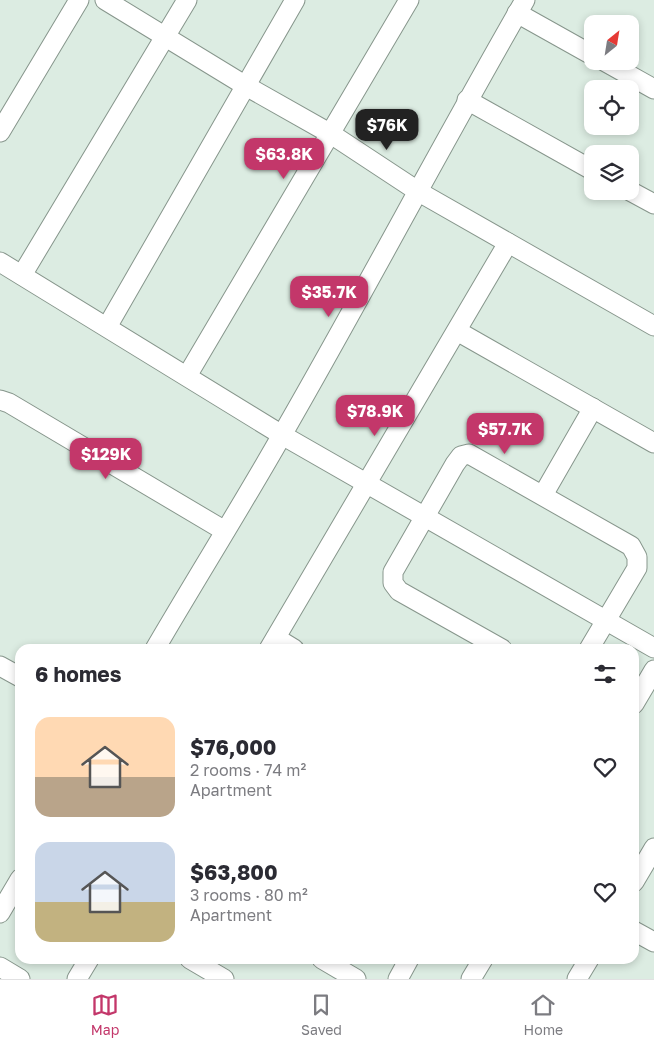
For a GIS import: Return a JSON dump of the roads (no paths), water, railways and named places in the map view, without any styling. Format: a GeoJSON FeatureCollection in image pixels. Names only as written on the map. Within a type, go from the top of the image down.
{"type":"FeatureCollection","features":[{"type":"Feature","properties":{"kind":"street"},"geometry":{"type":"LineString","coordinates":[[0,132],[79,0]]}},
{"type":"Feature","properties":{"kind":"street"},"geometry":{"type":"LineString","coordinates":[[105,0],[246,86],[331,134],[419,192],[654,326]]}},
{"type":"Feature","properties":{"kind":"street"},"geometry":{"type":"LineString","coordinates":[[22,275],[187,0]]}},
{"type":"Feature","properties":{"kind":"street"},"geometry":{"type":"LineString","coordinates":[[107,327],[295,0]]}},
{"type":"Feature","properties":{"kind":"street"},"geometry":{"type":"LineString","coordinates":[[187,376],[409,0]]}},
{"type":"Feature","properties":{"kind":"street"},"geometry":{"type":"LineString","coordinates":[[158,644],[282,434],[521,7],[584,50]]}},
{"type":"Feature","properties":{"kind":"street"},"geometry":{"type":"LineString","coordinates":[[620,70],[654,89]]}},
{"type":"Feature","properties":{"kind":"street"},"geometry":{"type":"LineString","coordinates":[[468,100],[584,165]]}},
{"type":"Feature","properties":{"kind":"street"},"geometry":{"type":"LineString","coordinates":[[639,196],[654,204]]}},
{"type":"Feature","properties":{"kind":"street"},"geometry":{"type":"LineString","coordinates":[[272,643],[508,243]]}},
{"type":"Feature","properties":{"kind":"street"},"geometry":{"type":"LineString","coordinates":[[0,262],[366,484],[654,648]]}},
{"type":"Feature","properties":{"kind":"street"},"geometry":{"type":"LineString","coordinates":[[458,330],[654,443]]}},
{"type":"Feature","properties":{"kind":"street"},"geometry":{"type":"LineString","coordinates":[[0,400],[9,403],[225,531]]}},
{"type":"Feature","properties":{"kind":"street"},"geometry":{"type":"LineString","coordinates":[[543,495],[593,408]]}},
{"type":"Feature","properties":{"kind":"street"},"geometry":{"type":"LineString","coordinates":[[493,644],[399,591],[393,583],[394,572],[424,517],[461,456],[469,454],[631,546],[637,557],[637,568],[592,644]]}},
{"type":"Feature","properties":{"kind":"street"},"geometry":{"type":"LineString","coordinates":[[0,666],[15,674]]}},
{"type":"Feature","properties":{"kind":"street"},"geometry":{"type":"LineString","coordinates":[[639,696],[654,670]]}},
{"type":"Feature","properties":{"kind":"street"},"geometry":{"type":"LineString","coordinates":[[639,874],[654,848]]}},
{"type":"Feature","properties":{"kind":"street"},"geometry":{"type":"LineString","coordinates":[[0,913],[15,888]]}},
{"type":"Feature","properties":{"kind":"street"},"geometry":{"type":"LineString","coordinates":[[639,934],[654,942]]}},
{"type":"Feature","properties":{"kind":"street"},"geometry":{"type":"LineString","coordinates":[[77,979],[86,964]]}},
{"type":"Feature","properties":{"kind":"street"},"geometry":{"type":"LineString","coordinates":[[198,964],[224,979]]}},
{"type":"Feature","properties":{"kind":"street"},"geometry":{"type":"LineString","coordinates":[[330,964],[356,979]]}},
{"type":"Feature","properties":{"kind":"street"},"geometry":{"type":"LineString","coordinates":[[398,979],[407,964]]}},
{"type":"Feature","properties":{"kind":"street"},"geometry":{"type":"LineString","coordinates":[[471,979],[480,964]]}},
{"type":"Feature","properties":{"kind":"street"},"geometry":{"type":"LineString","coordinates":[[577,979],[585,964]]}},
{"type":"Feature","properties":{"kind":"street"},"geometry":{"type":"LineString","coordinates":[[0,967],[20,979]]}}]}
